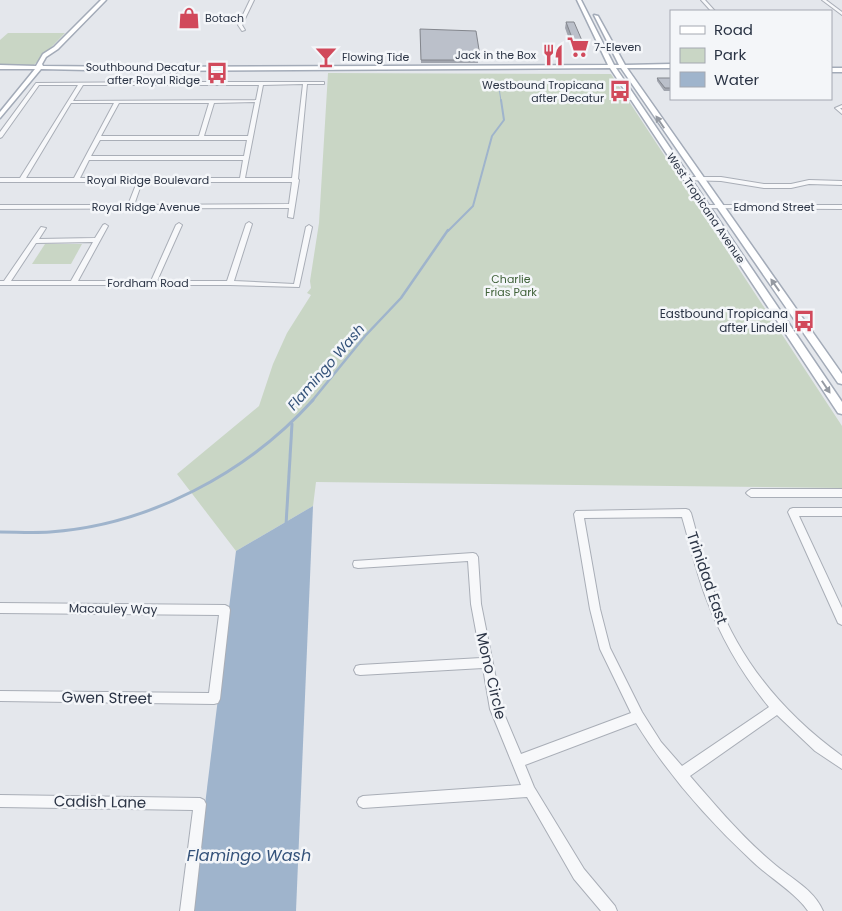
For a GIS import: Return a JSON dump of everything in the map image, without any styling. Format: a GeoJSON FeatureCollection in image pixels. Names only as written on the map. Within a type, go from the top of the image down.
{"type":"FeatureCollection","features":[{"type":"Feature","properties":{"kind":"main road"},"geometry":{"type":"LineString","coordinates":[[92,10],[98,0]]}},
{"type":"Feature","properties":{"kind":"main road"},"geometry":{"type":"LineString","coordinates":[[0,116],[36,70],[39,62],[50,50],[56,48],[104,0]]}},
{"type":"Feature","properties":{"kind":"main road","name":"West Tropicana Avenue"},"geometry":{"type":"LineString","coordinates":[[579,0],[613,68],[842,410]]}},
{"type":"Feature","properties":{"kind":"main road","name":"West Tropicana Avenue"},"geometry":{"type":"LineString","coordinates":[[591,7],[624,68],[842,382]]}},
{"type":"Feature","properties":{"kind":"main road"},"geometry":{"type":"LineString","coordinates":[[592,25],[597,27],[602,38],[609,42]]}},
{"type":"Feature","properties":{"kind":"main road"},"geometry":{"type":"LineString","coordinates":[[0,67],[36,70],[129,72],[136,69],[504,69],[670,66]]}},
{"type":"Feature","properties":{"kind":"main road"},"geometry":{"type":"LineString","coordinates":[[624,68],[670,70]]}},
{"type":"Feature","properties":{"kind":"main road"},"geometry":{"type":"LineString","coordinates":[[0,72],[36,70]]}},
{"type":"Feature","properties":{"kind":"main road"},"geometry":{"type":"LineString","coordinates":[[660,140],[673,140]]}},
{"type":"Feature","properties":{"kind":"main road"},"geometry":{"type":"LineString","coordinates":[[744,265],[760,265]]}},
{"type":"Feature","properties":{"kind":"main road"},"geometry":{"type":"LineString","coordinates":[[804,355],[823,354]]}},
{"type":"Feature","properties":{"kind":"main road"},"geometry":{"type":"LineString","coordinates":[[811,364],[829,363]]}},
{"type":"Feature","properties":{"kind":"street"},"geometry":{"type":"LineString","coordinates":[[243,30],[240,26],[252,0]]}},
{"type":"Feature","properties":{"kind":"street"},"geometry":{"type":"LineString","coordinates":[[703,0],[712,10]]}},
{"type":"Feature","properties":{"kind":"street"},"geometry":{"type":"LineString","coordinates":[[824,0],[842,14]]}},
{"type":"Feature","properties":{"kind":"street"},"geometry":{"type":"LineString","coordinates":[[167,101],[173,84],[177,82],[181,73],[180,69]]}},
{"type":"Feature","properties":{"kind":"street"},"geometry":{"type":"LineString","coordinates":[[0,136],[38,84],[322,84]]}},
{"type":"Feature","properties":{"kind":"street"},"geometry":{"type":"LineString","coordinates":[[22,180],[82,84]]}},
{"type":"Feature","properties":{"kind":"street"},"geometry":{"type":"LineString","coordinates":[[242,180],[261,84]]}},
{"type":"Feature","properties":{"kind":"street"},"geometry":{"type":"LineString","coordinates":[[291,217],[305,84]]}},
{"type":"Feature","properties":{"kind":"street"},"geometry":{"type":"LineString","coordinates":[[201,138],[212,101]]}},
{"type":"Feature","properties":{"kind":"street"},"geometry":{"type":"LineString","coordinates":[[71,102],[258,101]]}},
{"type":"Feature","properties":{"kind":"street"},"geometry":{"type":"LineString","coordinates":[[76,180],[117,102]]}},
{"type":"Feature","properties":{"kind":"street"},"geometry":{"type":"LineString","coordinates":[[842,106],[837,108],[842,113]]}},
{"type":"Feature","properties":{"kind":"street"},"geometry":{"type":"LineString","coordinates":[[98,138],[250,138]]}},
{"type":"Feature","properties":{"kind":"street"},"geometry":{"type":"LineString","coordinates":[[88,158],[247,158]]}},
{"type":"Feature","properties":{"kind":"street"},"geometry":{"type":"LineString","coordinates":[[686,179],[721,179],[764,186],[791,186],[809,182],[842,182]]}},
{"type":"Feature","properties":{"kind":"street","name":"Royal Ridge Boulevard"},"geometry":{"type":"LineString","coordinates":[[0,180],[296,180]]}},
{"type":"Feature","properties":{"kind":"street"},"geometry":{"type":"LineString","coordinates":[[130,207],[140,180]]}},
{"type":"Feature","properties":{"kind":"street","name":"Royal Ridge Avenue"},"geometry":{"type":"LineString","coordinates":[[0,207],[292,206]]}},
{"type":"Feature","properties":{"kind":"street","name":"Edmond Street"},"geometry":{"type":"LineString","coordinates":[[705,207],[842,207]]}},
{"type":"Feature","properties":{"kind":"street"},"geometry":{"type":"LineString","coordinates":[[230,283],[249,224]]}},
{"type":"Feature","properties":{"kind":"street"},"geometry":{"type":"LineString","coordinates":[[153,283],[179,225]]}},
{"type":"Feature","properties":{"kind":"street"},"geometry":{"type":"LineString","coordinates":[[73,283],[105,226]]}},
{"type":"Feature","properties":{"kind":"street","name":"Fordham Road"},"geometry":{"type":"LineString","coordinates":[[3,283],[230,283],[297,286],[309,227]]}},
{"type":"Feature","properties":{"kind":"street"},"geometry":{"type":"LineString","coordinates":[[3,283],[43,228]]}},
{"type":"Feature","properties":{"kind":"street"},"geometry":{"type":"LineString","coordinates":[[34,241],[97,240]]}},
{"type":"Feature","properties":{"kind":"street"},"geometry":{"type":"LineString","coordinates":[[751,493],[842,493]]}},
{"type":"Feature","properties":{"kind":"street"},"geometry":{"type":"LineString","coordinates":[[842,512],[793,512],[842,620]]}},
{"type":"Feature","properties":{"kind":"street","name":"Trinidad East"},"geometry":{"type":"LineString","coordinates":[[579,514],[686,513],[711,598],[736,654],[776,709],[817,746],[842,763]]}},
{"type":"Feature","properties":{"kind":"street"},"geometry":{"type":"LineString","coordinates":[[579,514],[595,609],[605,649],[638,716],[657,746],[723,825],[768,868],[807,898],[816,911]]}},
{"type":"Feature","properties":{"kind":"street","name":"Mono Circle"},"geometry":{"type":"LineString","coordinates":[[358,564],[473,557],[476,604],[496,708],[530,791],[579,874],[610,911]]}},
{"type":"Feature","properties":{"kind":"street","name":"Macauley Way"},"geometry":{"type":"LineString","coordinates":[[0,608],[225,610]]}},
{"type":"Feature","properties":{"kind":"street","name":"Gwen Street"},"geometry":{"type":"LineString","coordinates":[[0,696],[214,699],[225,610]]}},
{"type":"Feature","properties":{"kind":"street"},"geometry":{"type":"LineString","coordinates":[[360,670],[486,663]]}},
{"type":"Feature","properties":{"kind":"street"},"geometry":{"type":"LineString","coordinates":[[680,775],[776,709]]}},
{"type":"Feature","properties":{"kind":"street"},"geometry":{"type":"LineString","coordinates":[[517,762],[638,716]]}},
{"type":"Feature","properties":{"kind":"street"},"geometry":{"type":"LineString","coordinates":[[364,802],[530,791]]}},
{"type":"Feature","properties":{"kind":"street","name":"Cadish Lane"},"geometry":{"type":"LineString","coordinates":[[0,801],[200,804],[187,911]]}},
{"type":"Feature","properties":{"kind":"green space"},"geometry":{"type":"Polygon","coordinates":[[[8,33],[65,33],[34,65],[0,65],[0,40],[8,33]]]}},
{"type":"Feature","properties":{"kind":"green space","name":"Charlie Frias Park"},"geometry":{"type":"Polygon","coordinates":[[[328,73],[611,74],[842,426],[842,488],[316,482],[313,506],[236,551],[177,474],[259,406],[273,364],[287,333],[311,295],[307,293],[311,288],[310,281],[319,223],[328,73]]]}},
{"type":"Feature","properties":{"kind":"green space"},"geometry":{"type":"Polygon","coordinates":[[[45,244],[82,244],[71,264],[32,264],[45,244]]]}},
{"type":"Feature","properties":{"kind":"water","name":"Flamingo Wash"},"geometry":{"type":"Polygon","coordinates":[[[313,506],[296,911],[192,911],[236,551],[313,506]]]}},
{"type":"Feature","properties":{"kind":"building"},"geometry":{"type":"Polygon","coordinates":[[[566,22],[574,22],[583,43],[574,43],[566,22]]]}},
{"type":"Feature","properties":{"kind":"building"},"geometry":{"type":"Polygon","coordinates":[[[420,29],[476,31],[480,56],[477,56],[478,60],[421,60],[420,29]]]}},
{"type":"Feature","properties":{"kind":"building"},"geometry":{"type":"Polygon","coordinates":[[[657,78],[670,78],[670,88],[665,88],[657,78]]]}},
{"type":"Feature","properties":{"kind":"waterway","name":"Flamingo Wash"},"geometry":{"type":"LineString","coordinates":[[499,88],[501,101]]}},
{"type":"Feature","properties":{"kind":"waterway","name":"Flamingo Wash"},"geometry":{"type":"LineString","coordinates":[[448,231],[473,206],[492,136],[504,120],[501,100]]}},
{"type":"Feature","properties":{"kind":"waterway","name":"Flamingo Wash"},"geometry":{"type":"LineString","coordinates":[[312,401],[365,336],[401,298],[448,230]]}},
{"type":"Feature","properties":{"kind":"waterway"},"geometry":{"type":"LineString","coordinates":[[0,532],[50,532],[87,527],[124,519],[159,506],[194,491],[227,472],[287,426],[312,401]]}},
{"type":"Feature","properties":{"kind":"waterway","name":"Flamingo Wash"},"geometry":{"type":"LineString","coordinates":[[286,525],[292,424]]}},
{"type":"Feature","properties":{"kind":"place","name":"Botach"},"geometry":{"type":"Point","coordinates":[189,18]}},
{"type":"Feature","properties":{"kind":"place","name":"7-Eleven"},"geometry":{"type":"Point","coordinates":[578,47]}},
{"type":"Feature","properties":{"kind":"place","name":"Jack in the Box"},"geometry":{"type":"Point","coordinates":[553,55]}},
{"type":"Feature","properties":{"kind":"place","name":"Flowing Tide"},"geometry":{"type":"Point","coordinates":[326,57]}},
{"type":"Feature","properties":{"kind":"place","name":"Southbound Decatur after Royal Ridge"},"geometry":{"type":"Point","coordinates":[217,73]}},
{"type":"Feature","properties":{"kind":"place","name":"Westbound Tropicana after Decatur"},"geometry":{"type":"Point","coordinates":[620,91]}},
{"type":"Feature","properties":{"kind":"place","name":"Eastbound Tropicana after Lindell"},"geometry":{"type":"Point","coordinates":[804,321]}}]}
